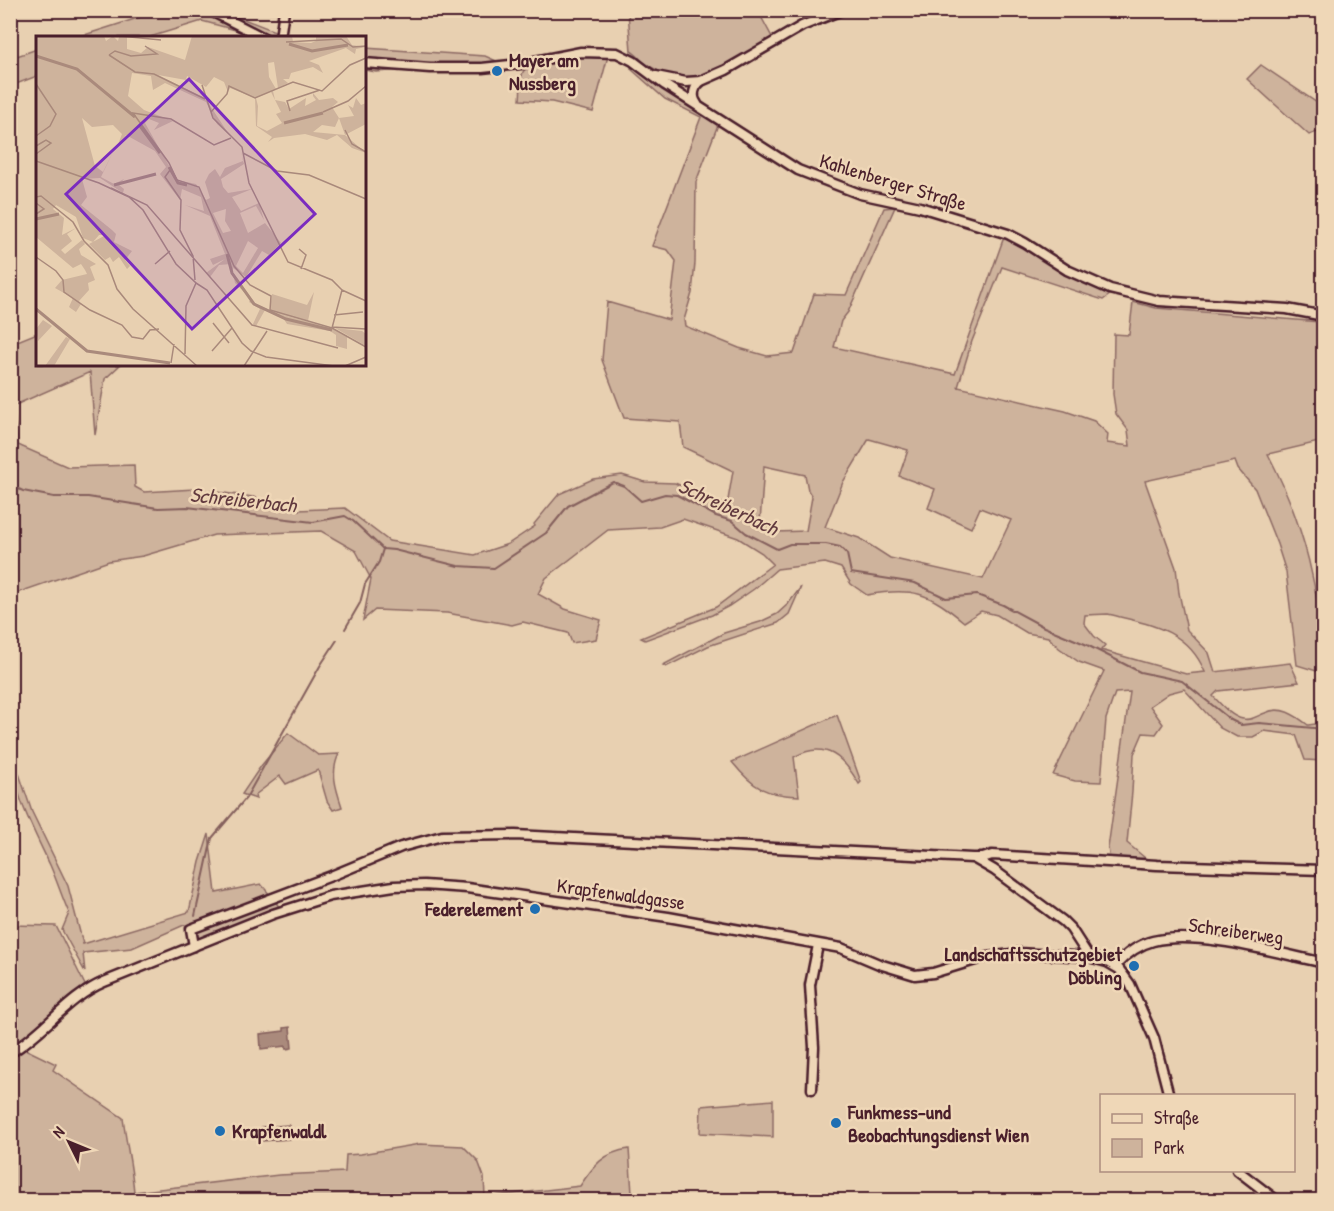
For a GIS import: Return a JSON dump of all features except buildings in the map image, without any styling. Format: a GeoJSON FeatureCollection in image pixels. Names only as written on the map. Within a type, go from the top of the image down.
{"type":"FeatureCollection","features":[{"type":"Feature","properties":{"kind":"street"},"geometry":{"type":"LineString","coordinates":[[208,10],[260,36]]}},
{"type":"Feature","properties":{"kind":"street"},"geometry":{"type":"LineString","coordinates":[[280,36],[284,10]]}},
{"type":"Feature","properties":{"kind":"street"},"geometry":{"type":"LineString","coordinates":[[653,76],[686,82],[701,81],[726,70],[802,26],[842,10]]}},
{"type":"Feature","properties":{"kind":"street","name":"Kahlenberger Straße"},"geometry":{"type":"LineString","coordinates":[[366,63],[430,68],[482,68],[520,64],[580,52],[617,53],[798,170],[860,194],[920,207],[1008,234],[1067,270],[1120,292],[1159,301],[1287,309],[1323,316]]}},
{"type":"Feature","properties":{"kind":"street"},"geometry":{"type":"LineString","coordinates":[[697,104],[694,91],[701,81]]}},
{"type":"Feature","properties":{"kind":"street"},"geometry":{"type":"LineString","coordinates":[[194,946],[190,929],[401,847],[442,836],[515,835],[972,858],[992,855],[1157,865],[1323,870]]}},
{"type":"Feature","properties":{"kind":"street"},"geometry":{"type":"LineString","coordinates":[[972,858],[986,864],[1054,913],[1068,925],[1089,957]]}},
{"type":"Feature","properties":{"kind":"street","name":"Krapfenwaldgasse"},"geometry":{"type":"LineString","coordinates":[[10,1053],[31,1039],[89,988],[273,914],[319,899],[368,889],[412,885],[467,888],[668,917],[850,951],[879,964],[915,975],[933,974],[982,958],[1003,954],[1031,953],[1089,957],[1115,966]]}},
{"type":"Feature","properties":{"kind":"street","name":"Schreiberweg"},"geometry":{"type":"LineString","coordinates":[[1115,966],[1136,948],[1154,941],[1174,939],[1224,942],[1323,963]]}},
{"type":"Feature","properties":{"kind":"street"},"geometry":{"type":"LineString","coordinates":[[812,1089],[814,1047],[810,985],[818,945]]}},
{"type":"Feature","properties":{"kind":"street"},"geometry":{"type":"LineString","coordinates":[[1115,966],[1130,984],[1150,1028],[1169,1094]]}},
{"type":"Feature","properties":{"kind":"street"},"geometry":{"type":"LineString","coordinates":[[1240,1172],[1276,1200]]}},
{"type":"Feature","properties":{"kind":"green space"},"geometry":{"type":"Polygon","coordinates":[[[163,10],[223,11],[287,36],[251,36],[202,21],[153,36],[81,36],[163,10]]]}},
{"type":"Feature","properties":{"kind":"green space"},"geometry":{"type":"Polygon","coordinates":[[[628,11],[758,11],[773,39],[713,72],[683,77],[666,74],[649,66],[631,51],[628,11]]]}},
{"type":"Feature","properties":{"kind":"green space"},"geometry":{"type":"Polygon","coordinates":[[[366,48],[485,56],[501,63],[376,72],[366,70],[366,48]]]}},
{"type":"Feature","properties":{"kind":"green space"},"geometry":{"type":"Polygon","coordinates":[[[36,49],[36,76],[11,86],[11,58],[36,49]]]}},
{"type":"Feature","properties":{"kind":"green space","name":"Mayer am Nussberg"},"geometry":{"type":"Polygon","coordinates":[[[587,55],[608,56],[593,112],[552,102],[520,100],[522,75],[527,68],[543,62],[587,55]]]}},
{"type":"Feature","properties":{"kind":"green space"},"geometry":{"type":"Polygon","coordinates":[[[632,64],[719,122],[696,182],[695,263],[692,293],[684,320],[685,326],[739,348],[767,356],[794,353],[814,294],[846,295],[884,208],[895,207],[848,312],[841,321],[834,347],[955,374],[1004,237],[1020,244],[1068,275],[1111,294],[1103,300],[1002,267],[972,341],[958,387],[1065,411],[1094,421],[1108,434],[1107,443],[1130,446],[1128,430],[1116,414],[1113,394],[1114,334],[1129,335],[1133,302],[1156,308],[1320,322],[1324,381],[1323,441],[1268,454],[1291,506],[1309,560],[1319,616],[1323,673],[1297,665],[1286,572],[1255,489],[1238,469],[1235,461],[1145,481],[1176,568],[1187,630],[1209,653],[1215,672],[1290,663],[1299,682],[1218,691],[1213,696],[1230,713],[1243,719],[1251,719],[1277,710],[1293,715],[1308,725],[1323,723],[1323,761],[1305,760],[1296,735],[1264,731],[1253,737],[1237,737],[1220,728],[1184,689],[1169,693],[1150,706],[1163,724],[1156,734],[1143,733],[1134,754],[1127,843],[1150,862],[1110,859],[1108,848],[1130,692],[1115,693],[1106,719],[1101,782],[1075,781],[1053,775],[1104,671],[1079,662],[1048,637],[1027,633],[997,615],[981,611],[964,622],[940,604],[919,594],[897,592],[867,595],[851,584],[841,568],[825,563],[777,569],[729,606],[712,615],[645,640],[641,638],[716,607],[773,564],[762,553],[738,538],[683,519],[660,527],[608,530],[546,578],[538,594],[565,609],[601,620],[596,639],[572,643],[568,633],[523,622],[512,625],[447,613],[375,610],[363,620],[371,579],[356,551],[321,531],[214,535],[143,556],[109,561],[11,595],[10,344],[36,333],[36,366],[119,366],[105,379],[95,435],[90,372],[13,406],[18,445],[68,467],[134,465],[135,487],[144,492],[195,489],[253,497],[298,510],[345,508],[389,541],[475,555],[508,544],[535,526],[534,524],[559,494],[593,479],[622,475],[645,482],[675,483],[727,506],[733,471],[683,447],[680,422],[624,418],[602,360],[607,302],[669,320],[676,261],[668,250],[652,246],[701,117],[665,99],[631,69],[632,64]],[[869,439],[843,482],[825,527],[859,538],[890,558],[983,579],[1011,520],[980,508],[971,528],[928,508],[935,489],[899,476],[908,450],[869,439]],[[764,466],[760,523],[776,532],[806,531],[812,497],[805,475],[764,466]],[[1108,614],[1085,615],[1084,623],[1105,645],[1101,650],[1186,674],[1205,672],[1188,646],[1177,637],[1152,625],[1108,614]]]}},
{"type":"Feature","properties":{"kind":"green space"},"geometry":{"type":"Polygon","coordinates":[[[1261,65],[1323,107],[1323,130],[1309,135],[1247,79],[1261,65]]]}},
{"type":"Feature","properties":{"kind":"green space"},"geometry":{"type":"Polygon","coordinates":[[[801,587],[789,614],[778,623],[708,646],[666,667],[663,665],[724,633],[777,614],[801,587]]]}},
{"type":"Feature","properties":{"kind":"green space"},"geometry":{"type":"Polygon","coordinates":[[[837,715],[861,782],[859,784],[840,759],[825,751],[805,752],[794,757],[799,796],[768,792],[753,784],[732,762],[837,715]]]}},
{"type":"Feature","properties":{"kind":"green space"},"geometry":{"type":"Polygon","coordinates":[[[288,733],[318,755],[339,754],[334,774],[342,807],[333,810],[327,801],[318,770],[286,784],[280,776],[255,795],[256,799],[242,794],[288,733]]]}},
{"type":"Feature","properties":{"kind":"green space"},"geometry":{"type":"Polygon","coordinates":[[[10,747],[32,812],[68,886],[83,944],[189,912],[209,834],[216,893],[261,884],[270,895],[195,926],[184,925],[132,948],[83,953],[85,972],[62,930],[69,913],[19,793],[11,763],[10,747]]]}},
{"type":"Feature","properties":{"kind":"green space"},"geometry":{"type":"Polygon","coordinates":[[[274,900],[280,908],[199,940],[196,939],[199,931],[205,927],[274,900]]]}},
{"type":"Feature","properties":{"kind":"green space"},"geometry":{"type":"Polygon","coordinates":[[[11,925],[56,926],[85,985],[33,1033],[11,1048],[11,925]]]}},
{"type":"Feature","properties":{"kind":"green space"},"geometry":{"type":"Polygon","coordinates":[[[25,1049],[56,1064],[53,1070],[123,1118],[134,1192],[279,1175],[345,1172],[346,1155],[420,1144],[463,1146],[478,1161],[484,1177],[485,1197],[580,1186],[600,1161],[613,1153],[629,1149],[632,1193],[635,1200],[419,1200],[418,1196],[412,1200],[11,1200],[11,1058],[25,1049]]]}},
{"type":"Feature","properties":{"kind":"green space"},"geometry":{"type":"Polygon","coordinates":[[[773,1100],[773,1137],[700,1133],[701,1106],[773,1100]]]}},
{"type":"Feature","properties":{"kind":"shaded area"},"geometry":{"type":"Polygon","coordinates":[[[290,1027],[292,1048],[286,1049],[286,1046],[261,1049],[260,1034],[284,1031],[284,1028],[290,1027]]]}},
{"type":"Feature","properties":{"kind":"shaded area"},"geometry":{"type":"Polygon","coordinates":[[[289,1125],[290,1139],[261,1141],[261,1127],[289,1125]]]}},
{"type":"Feature","properties":{"kind":"waterway","name":"Schreiberbach"},"geometry":{"type":"LineString","coordinates":[[10,485],[23,491],[54,497],[88,497],[158,508],[187,507],[313,522],[345,516],[383,549],[458,566],[494,568],[546,533],[568,506],[613,482],[624,486],[641,501],[665,494],[677,495],[716,516],[732,521],[746,533],[777,549],[790,544],[826,544],[840,547],[847,554],[851,573],[915,583],[946,598],[977,595],[1003,605],[1140,672],[1182,681],[1231,720],[1241,725],[1259,723],[1324,729]]}},
{"type":"Feature","properties":{"kind":"waterway"},"geometry":{"type":"LineString","coordinates":[[345,629],[360,603],[365,584],[379,562],[383,549]]}},
{"type":"Feature","properties":{"kind":"waterway"},"geometry":{"type":"LineString","coordinates":[[195,916],[212,838],[246,798],[337,640]]}},
{"type":"Feature","properties":{"kind":"place","name":"Mayer am Nussberg"},"geometry":{"type":"Point","coordinates":[497,71]}},
{"type":"Feature","properties":{"kind":"place","name":"Federelement"},"geometry":{"type":"Point","coordinates":[535,909]}},
{"type":"Feature","properties":{"kind":"place","name":"Landschaftsschutzgebiet Döbling"},"geometry":{"type":"Point","coordinates":[1134,966]}},
{"type":"Feature","properties":{"kind":"place","name":"Funkmess-und Beobachtungsdienst Wien"},"geometry":{"type":"Point","coordinates":[836,1123]}},
{"type":"Feature","properties":{"kind":"place","name":"Krapfenwaldl"},"geometry":{"type":"Point","coordinates":[220,1131]}}]}
